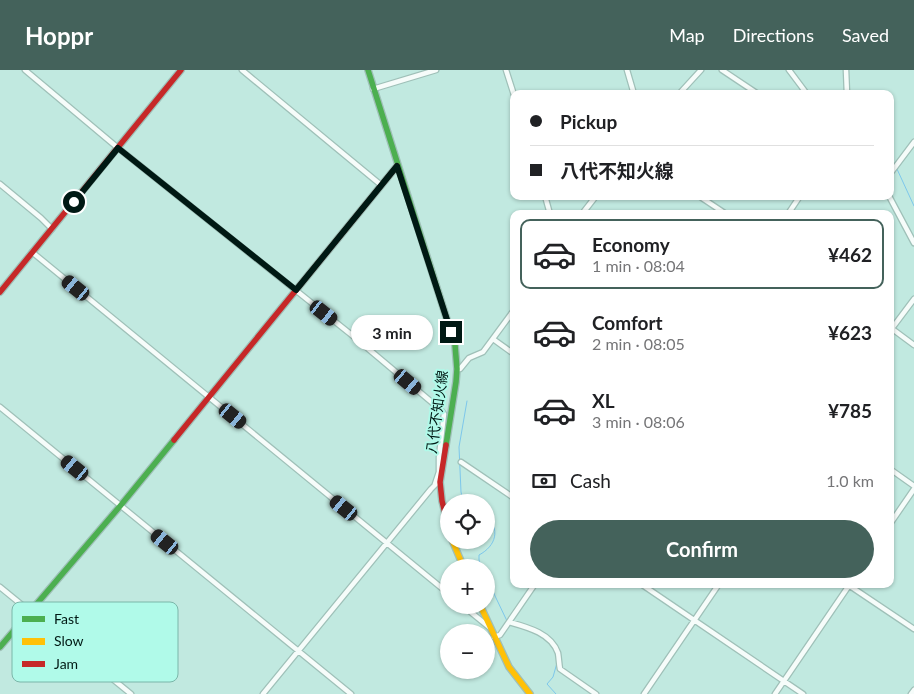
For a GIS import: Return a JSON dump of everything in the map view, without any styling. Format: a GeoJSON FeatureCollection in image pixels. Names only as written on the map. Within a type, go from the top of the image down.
{"type":"FeatureCollection","features":[{"type":"Feature","properties":{"kind":"main road"},"geometry":{"type":"LineString","coordinates":[[0,292],[181,70]]}},
{"type":"Feature","properties":{"kind":"main road","name":"八代不知火線"},"geometry":{"type":"LineString","coordinates":[[368,70],[454,345],[457,368],[456,382],[438,483],[440,494]]}},
{"type":"Feature","properties":{"kind":"main road"},"geometry":{"type":"LineString","coordinates":[[38,602],[121,505],[397,166]]}},
{"type":"Feature","properties":{"kind":"main road"},"geometry":{"type":"LineString","coordinates":[[0,647],[12,633]]}},
{"type":"Feature","properties":{"kind":"main road"},"geometry":{"type":"LineString","coordinates":[[495,639],[509,667],[530,694]]}},
{"type":"Feature","properties":{"kind":"street"},"geometry":{"type":"LineString","coordinates":[[25,70],[118,148],[296,290],[442,410],[444,414],[438,483],[386,542],[263,694]]}},
{"type":"Feature","properties":{"kind":"street"},"geometry":{"type":"LineString","coordinates":[[242,70],[381,185]]}},
{"type":"Feature","properties":{"kind":"street"},"geometry":{"type":"LineString","coordinates":[[373,89],[436,70]]}},
{"type":"Feature","properties":{"kind":"street"},"geometry":{"type":"LineString","coordinates":[[506,70],[512,90]]}},
{"type":"Feature","properties":{"kind":"street"},"geometry":{"type":"LineString","coordinates":[[627,70],[633,90]]}},
{"type":"Feature","properties":{"kind":"street"},"geometry":{"type":"LineString","coordinates":[[683,90],[701,70]]}},
{"type":"Feature","properties":{"kind":"street"},"geometry":{"type":"LineString","coordinates":[[722,70],[752,90]]}},
{"type":"Feature","properties":{"kind":"street"},"geometry":{"type":"LineString","coordinates":[[790,70],[804,90]]}},
{"type":"Feature","properties":{"kind":"street"},"geometry":{"type":"LineString","coordinates":[[846,70],[847,90]]}},
{"type":"Feature","properties":{"kind":"street"},"geometry":{"type":"LineString","coordinates":[[894,167],[914,142]]}},
{"type":"Feature","properties":{"kind":"street"},"geometry":{"type":"LineString","coordinates":[[0,184],[52,229]]}},
{"type":"Feature","properties":{"kind":"street"},"geometry":{"type":"LineString","coordinates":[[585,210],[593,200]]}},
{"type":"Feature","properties":{"kind":"street"},"geometry":{"type":"LineString","coordinates":[[705,200],[720,210]]}},
{"type":"Feature","properties":{"kind":"street"},"geometry":{"type":"LineString","coordinates":[[891,200],[914,243]]}},
{"type":"Feature","properties":{"kind":"street"},"geometry":{"type":"LineString","coordinates":[[32,252],[440,587]]}},
{"type":"Feature","properties":{"kind":"street"},"geometry":{"type":"LineString","coordinates":[[894,325],[914,299]]}},
{"type":"Feature","properties":{"kind":"street"},"geometry":{"type":"LineString","coordinates":[[457,368],[460,369],[469,358],[483,352],[510,316]]}},
{"type":"Feature","properties":{"kind":"street"},"geometry":{"type":"LineString","coordinates":[[894,331],[914,345]]}},
{"type":"Feature","properties":{"kind":"street"},"geometry":{"type":"LineString","coordinates":[[493,339],[510,351]]}},
{"type":"Feature","properties":{"kind":"street"},"geometry":{"type":"LineString","coordinates":[[0,407],[351,694]]}},
{"type":"Feature","properties":{"kind":"street"},"geometry":{"type":"LineString","coordinates":[[461,462],[510,495]]}},
{"type":"Feature","properties":{"kind":"street"},"geometry":{"type":"LineString","coordinates":[[894,472],[914,487],[894,518]]}},
{"type":"Feature","properties":{"kind":"street"},"geometry":{"type":"LineString","coordinates":[[0,587],[19,602]]}},
{"type":"Feature","properties":{"kind":"street"},"geometry":{"type":"LineString","coordinates":[[495,637],[500,635],[532,588]]}},
{"type":"Feature","properties":{"kind":"street"},"geometry":{"type":"LineString","coordinates":[[647,588],[803,694]]}},
{"type":"Feature","properties":{"kind":"street"},"geometry":{"type":"LineString","coordinates":[[644,694],[716,588]]}},
{"type":"Feature","properties":{"kind":"street"},"geometry":{"type":"LineString","coordinates":[[776,694],[845,588]]}},
{"type":"Feature","properties":{"kind":"street"},"geometry":{"type":"LineString","coordinates":[[854,588],[914,629]]}},
{"type":"Feature","properties":{"kind":"street"},"geometry":{"type":"LineString","coordinates":[[473,614],[484,624]]}},
{"type":"Feature","properties":{"kind":"street"},"geometry":{"type":"LineString","coordinates":[[509,622],[535,631],[546,638],[555,647],[560,669],[596,694]]}},
{"type":"Feature","properties":{"kind":"street"},"geometry":{"type":"LineString","coordinates":[[116,682],[131,694]]}},
{"type":"Feature","properties":{"kind":"street"},"geometry":{"type":"LineString","coordinates":[[912,694],[914,690]]}},
{"type":"Feature","properties":{"kind":"waterway"},"geometry":{"type":"LineString","coordinates":[[897,169],[914,206]]}},
{"type":"Feature","properties":{"kind":"waterway"},"geometry":{"type":"LineString","coordinates":[[462,494],[459,447],[467,401]]}},
{"type":"Feature","properties":{"kind":"waterway"},"geometry":{"type":"LineString","coordinates":[[479,559],[479,555],[487,549]]}},
{"type":"Feature","properties":{"kind":"waterway"},"geometry":{"type":"LineString","coordinates":[[495,596],[507,621]]}},
{"type":"Feature","properties":{"kind":"waterway"},"geometry":{"type":"LineString","coordinates":[[556,694],[547,684],[553,677],[557,663]]}},
{"type":"Feature","properties":{"kind":"traffic: fast"},"geometry":{"type":"LineString","coordinates":[[368,70],[455,345],[456,382],[446,445]]}},
{"type":"Feature","properties":{"kind":"traffic: fast"},"geometry":{"type":"LineString","coordinates":[[38,602],[174,440]]}},
{"type":"Feature","properties":{"kind":"traffic: fast"},"geometry":{"type":"LineString","coordinates":[[0,647],[12,633]]}},
{"type":"Feature","properties":{"kind":"traffic: slow"},"geometry":{"type":"LineString","coordinates":[[456,549],[460,559]]}},
{"type":"Feature","properties":{"kind":"traffic: slow"},"geometry":{"type":"LineString","coordinates":[[484,614],[509,667],[530,694]]}},
{"type":"Feature","properties":{"kind":"traffic: jam"},"geometry":{"type":"LineString","coordinates":[[0,292],[181,70]]}},
{"type":"Feature","properties":{"kind":"traffic: jam"},"geometry":{"type":"LineString","coordinates":[[174,440],[397,166]]}},
{"type":"Feature","properties":{"kind":"traffic: jam"},"geometry":{"type":"LineString","coordinates":[[441,494],[440,482],[446,445]]}},
{"type":"Feature","properties":{"kind":"route"},"geometry":{"type":"LineString","coordinates":[[74,202],[118,148],[296,290],[397,166],[451,332]]}}]}
